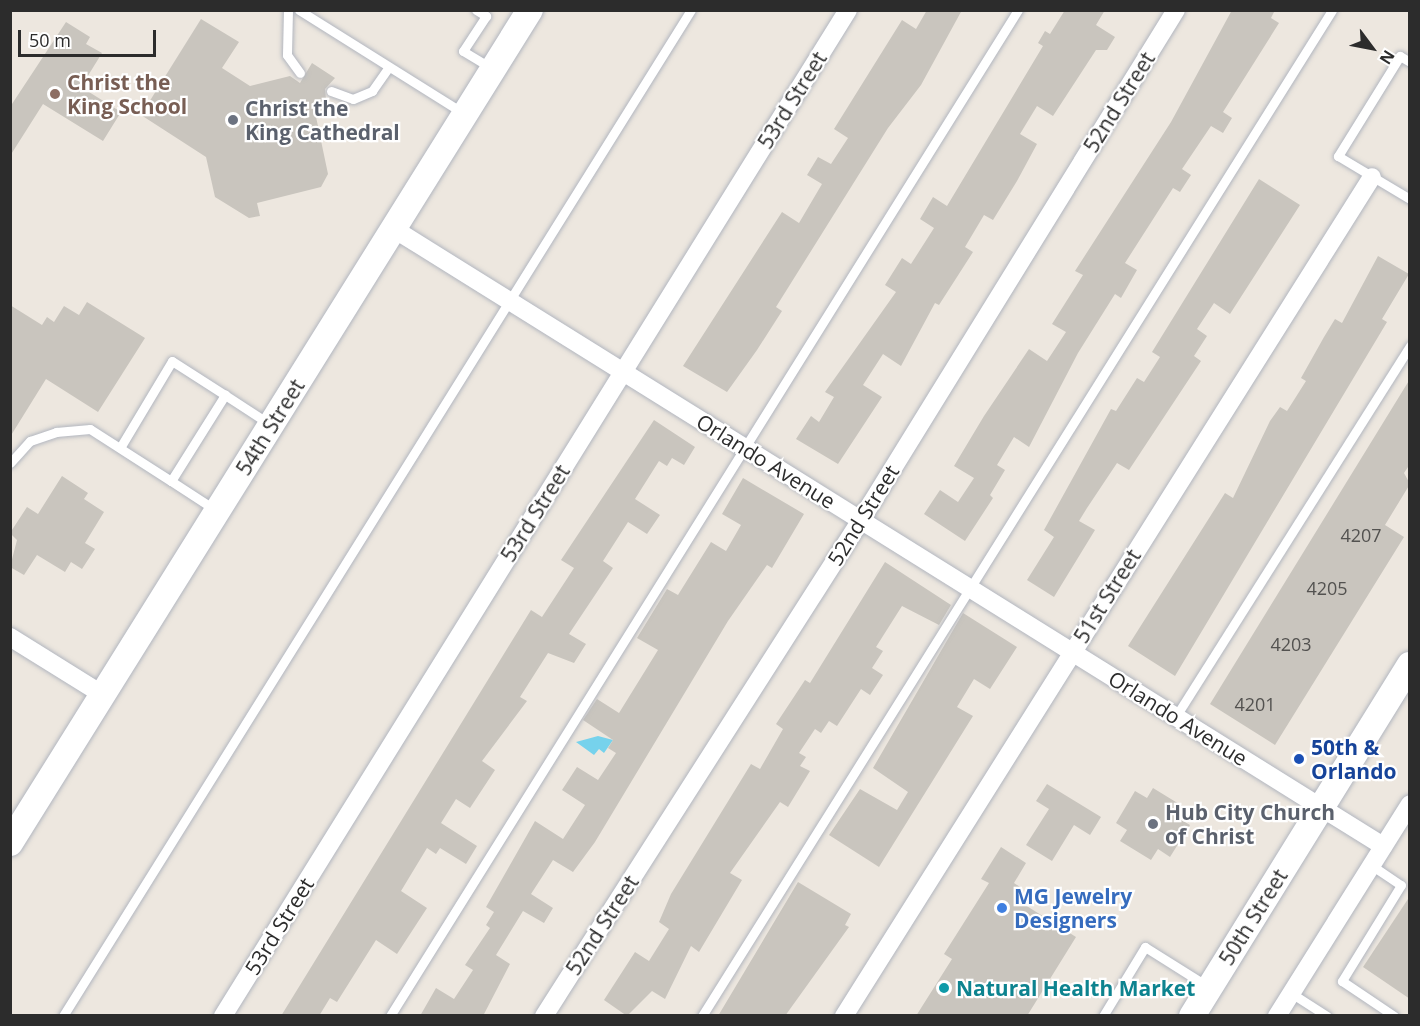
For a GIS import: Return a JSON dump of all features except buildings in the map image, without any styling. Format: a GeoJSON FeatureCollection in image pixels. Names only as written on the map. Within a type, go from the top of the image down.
{"type":"FeatureCollection","features":[{"type":"Feature","properties":{"kind":"street","name":"54th Street"},"geometry":{"type":"LineString","coordinates":[[10,843],[530,10]]}},
{"type":"Feature","properties":{"kind":"street","name":"53rd Street"},"geometry":{"type":"LineString","coordinates":[[223,1016],[848,10]]}},
{"type":"Feature","properties":{"kind":"street","name":"52nd Street"},"geometry":{"type":"LineString","coordinates":[[544,1016],[861,520],[1176,10]]}},
{"type":"Feature","properties":{"kind":"street","name":"51st Street"},"geometry":{"type":"LineString","coordinates":[[844,1016],[1372,177]]}},
{"type":"Feature","properties":{"kind":"street","name":"Orlando Avenue"},"geometry":{"type":"LineString","coordinates":[[394,229],[1383,846]]}},
{"type":"Feature","properties":{"kind":"street"},"geometry":{"type":"LineString","coordinates":[[10,638],[103,694]]}},
{"type":"Feature","properties":{"kind":"street","name":"50th Street"},"geometry":{"type":"LineString","coordinates":[[1192,1016],[1410,665]]}},
{"type":"Feature","properties":{"kind":"street"},"geometry":{"type":"LineString","coordinates":[[1277,1016],[1383,846],[1404,826],[1410,804]]}},
{"type":"Feature","properties":{"kind":"lane"},"geometry":{"type":"LineString","coordinates":[[288,10],[287,55],[300,73]]}},
{"type":"Feature","properties":{"kind":"lane"},"geometry":{"type":"LineString","coordinates":[[299,10],[465,114]]}},
{"type":"Feature","properties":{"kind":"lane"},"geometry":{"type":"LineString","coordinates":[[476,10],[486,16],[464,51],[493,69]]}},
{"type":"Feature","properties":{"kind":"lane"},"geometry":{"type":"LineString","coordinates":[[63,1016],[691,10]]}},
{"type":"Feature","properties":{"kind":"lane"},"geometry":{"type":"LineString","coordinates":[[390,1016],[1018,10]]}},
{"type":"Feature","properties":{"kind":"lane"},"geometry":{"type":"LineString","coordinates":[[702,1016],[1332,10]]}},
{"type":"Feature","properties":{"kind":"lane"},"geometry":{"type":"LineString","coordinates":[[1410,62],[1400,56],[1338,156],[1410,199]]}},
{"type":"Feature","properties":{"kind":"lane"},"geometry":{"type":"LineString","coordinates":[[331,91],[353,99],[372,91],[389,67]]}},
{"type":"Feature","properties":{"kind":"lane"},"geometry":{"type":"LineString","coordinates":[[1176,716],[1410,346]]}},
{"type":"Feature","properties":{"kind":"lane"},"geometry":{"type":"LineString","coordinates":[[120,448],[172,361],[271,425]]}},
{"type":"Feature","properties":{"kind":"lane"},"geometry":{"type":"LineString","coordinates":[[171,481],[225,394]]}},
{"type":"Feature","properties":{"kind":"lane"},"geometry":{"type":"LineString","coordinates":[[10,463],[30,441],[56,432],[90,429],[218,511]]}},
{"type":"Feature","properties":{"kind":"lane"},"geometry":{"type":"LineString","coordinates":[[1371,865],[1401,885],[1342,981],[1394,1016]]}},
{"type":"Feature","properties":{"kind":"lane"},"geometry":{"type":"LineString","coordinates":[[1103,1016],[1145,947],[1209,988]]}},
{"type":"Feature","properties":{"kind":"lane"},"geometry":{"type":"LineString","coordinates":[[1291,993],[1327,1016]]}},
{"type":"Feature","properties":{"kind":"water"},"geometry":{"type":"Polygon","coordinates":[[[598,736],[613,740],[604,753],[599,749],[594,755],[576,742],[598,736]]]}},
{"type":"Feature","properties":{"kind":"place","name":"Christ the King School"},"geometry":{"type":"Point","coordinates":[55,94]}},
{"type":"Feature","properties":{"kind":"place","name":"Christ the King Cathedral"},"geometry":{"type":"Point","coordinates":[233,120]}},
{"type":"Feature","properties":{"kind":"place","name":"50th & Orlando"},"geometry":{"type":"Point","coordinates":[1299,759]}},
{"type":"Feature","properties":{"kind":"place","name":"Hub City Church of Christ"},"geometry":{"type":"Point","coordinates":[1153,824]}},
{"type":"Feature","properties":{"kind":"place","name":"MG Jewelry Designers"},"geometry":{"type":"Point","coordinates":[1002,908]}},
{"type":"Feature","properties":{"kind":"place","name":"Natural Health Market"},"geometry":{"type":"Point","coordinates":[944,988]}}]}
